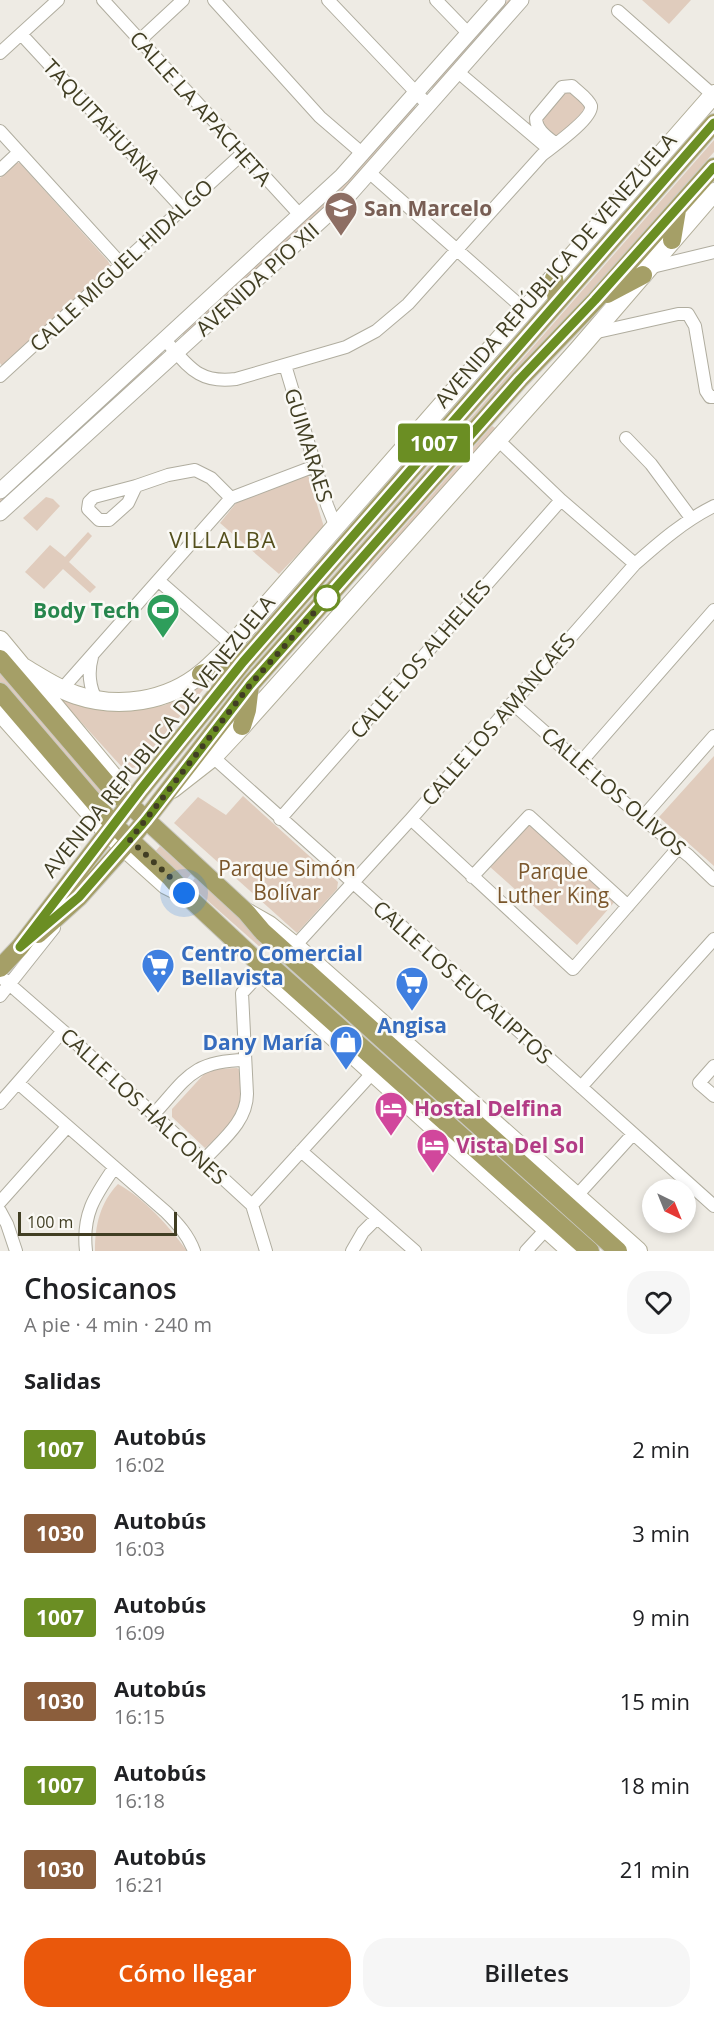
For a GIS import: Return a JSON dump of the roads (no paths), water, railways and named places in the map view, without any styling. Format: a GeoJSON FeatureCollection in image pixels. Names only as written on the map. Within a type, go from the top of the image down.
{"type":"FeatureCollection","features":[{"type":"Feature","properties":{"kind":"main road"},"geometry":{"type":"LineString","coordinates":[[23,668],[75,695],[111,702],[138,701],[161,696],[201,674],[232,645],[713,95]]}},
{"type":"Feature","properties":{"kind":"main road","name":"AVENIDA REPÚBLICA DE VENEZUELA"},"geometry":{"type":"LineString","coordinates":[[20,947],[110,828],[243,662],[714,123]]}},
{"type":"Feature","properties":{"kind":"main road","name":"AVENIDA REPÚBLICA DE VENEZUELA"},"geometry":{"type":"LineString","coordinates":[[0,968],[20,947],[79,897],[169,792],[250,685],[520,379],[595,300],[714,167]]}},
{"type":"Feature","properties":{"kind":"main road"},"geometry":{"type":"LineString","coordinates":[[169,792],[213,757],[242,726],[593,333],[714,192]]}},
{"type":"Feature","properties":{"kind":"main road"},"geometry":{"type":"LineString","coordinates":[[672,240],[677,209]]}},
{"type":"Feature","properties":{"kind":"main road"},"geometry":{"type":"LineString","coordinates":[[595,300],[645,271]]}},
{"type":"Feature","properties":{"kind":"main road"},"geometry":{"type":"LineString","coordinates":[[557,275],[581,273]]}},
{"type":"Feature","properties":{"kind":"main road"},"geometry":{"type":"LineString","coordinates":[[557,275],[557,302]]}},
{"type":"Feature","properties":{"kind":"main road"},"geometry":{"type":"LineString","coordinates":[[0,640],[121,786],[129,804],[126,844]]}},
{"type":"Feature","properties":{"kind":"main road"},"geometry":{"type":"LineString","coordinates":[[0,659],[114,792],[246,912],[263,932],[561,1213],[638,1251]]}},
{"type":"Feature","properties":{"kind":"main road"},"geometry":{"type":"LineString","coordinates":[[201,674],[243,662]]}},
{"type":"Feature","properties":{"kind":"main road"},"geometry":{"type":"LineString","coordinates":[[242,726],[247,710],[250,685]]}},
{"type":"Feature","properties":{"kind":"main road"},"geometry":{"type":"LineString","coordinates":[[0,692],[110,828]]}},
{"type":"Feature","properties":{"kind":"main road"},"geometry":{"type":"LineString","coordinates":[[218,692],[233,707]]}},
{"type":"Feature","properties":{"kind":"main road"},"geometry":{"type":"LineString","coordinates":[[0,712],[126,844],[171,878],[261,965],[274,969],[377,1068],[561,1213],[618,1251]]}},
{"type":"Feature","properties":{"kind":"main road"},"geometry":{"type":"LineString","coordinates":[[246,912],[269,925],[295,946],[561,1213],[590,1251]]}},
{"type":"Feature","properties":{"kind":"main road"},"geometry":{"type":"LineString","coordinates":[[561,1213],[571,1251]]}},
{"type":"Feature","properties":{"kind":"street"},"geometry":{"type":"LineString","coordinates":[[0,53],[58,0]]}},
{"type":"Feature","properties":{"kind":"street","name":"CALLE LA APACHETA"},"geometry":{"type":"LineString","coordinates":[[103,0],[300,215]]}},
{"type":"Feature","properties":{"kind":"street"},"geometry":{"type":"LineString","coordinates":[[140,40],[183,0]]}},
{"type":"Feature","properties":{"kind":"street"},"geometry":{"type":"LineString","coordinates":[[214,0],[320,117],[363,154]]}},
{"type":"Feature","properties":{"kind":"street"},"geometry":{"type":"LineString","coordinates":[[328,0],[428,105]]}},
{"type":"Feature","properties":{"kind":"street"},"geometry":{"type":"LineString","coordinates":[[436,0],[468,33]]}},
{"type":"Feature","properties":{"kind":"street","name":"AVENIDA PIO XII"},"geometry":{"type":"LineString","coordinates":[[0,491],[300,215],[363,154],[498,0]]}},
{"type":"Feature","properties":{"kind":"street","name":"AVENIDA PIO XII"},"geometry":{"type":"LineString","coordinates":[[0,513],[349,195],[521,0]]}},
{"type":"Feature","properties":{"kind":"street"},"geometry":{"type":"LineString","coordinates":[[618,11],[713,95]]}},
{"type":"Feature","properties":{"kind":"street","name":"TAQUITAHUANA"},"geometry":{"type":"LineString","coordinates":[[21,34],[182,208]]}},
{"type":"Feature","properties":{"kind":"street"},"geometry":{"type":"LineString","coordinates":[[458,72],[552,147]]}},
{"type":"Feature","properties":{"kind":"street"},"geometry":{"type":"LineString","coordinates":[[164,339],[195,372],[207,379],[222,381],[346,347],[376,331],[408,304],[456,249],[552,147],[589,115],[590,103],[572,86],[562,87],[536,118],[536,123],[552,147]]}},
{"type":"Feature","properties":{"kind":"street"},"geometry":{"type":"LineString","coordinates":[[0,131],[122,265]]}},
{"type":"Feature","properties":{"kind":"street"},"geometry":{"type":"LineString","coordinates":[[0,170],[19,152]]}},
{"type":"Feature","properties":{"kind":"street","name":"CALLE MIGUEL HIDALGO"},"geometry":{"type":"LineString","coordinates":[[0,375],[243,153]]}},
{"type":"Feature","properties":{"kind":"street"},"geometry":{"type":"LineString","coordinates":[[370,173],[525,310]]}},
{"type":"Feature","properties":{"kind":"street"},"geometry":{"type":"LineString","coordinates":[[645,271],[714,252]]}},
{"type":"Feature","properties":{"kind":"street"},"geometry":{"type":"LineString","coordinates":[[593,333],[678,314],[688,314],[695,326],[706,391],[710,397],[714,397]]}},
{"type":"Feature","properties":{"kind":"street","name":"GUIMARAES"},"geometry":{"type":"LineString","coordinates":[[285,365],[335,525]]}},
{"type":"Feature","properties":{"kind":"street"},"geometry":{"type":"LineString","coordinates":[[626,438],[651,464],[691,518]]}},
{"type":"Feature","properties":{"kind":"street"},"geometry":{"type":"LineString","coordinates":[[498,440],[561,500],[635,564]]}},
{"type":"Feature","properties":{"kind":"street"},"geometry":{"type":"LineString","coordinates":[[62,689],[231,498],[315,466]]}},
{"type":"Feature","properties":{"kind":"street"},"geometry":{"type":"LineString","coordinates":[[136,486],[168,475],[195,470],[211,478],[231,498]]}},
{"type":"Feature","properties":{"kind":"street","name":"CALLE LOS ALHELÍES"},"geometry":{"type":"LineString","coordinates":[[280,819],[561,500]]}},
{"type":"Feature","properties":{"kind":"street","name":"CALLE LOS AMANCAES"},"geometry":{"type":"LineString","coordinates":[[295,946],[411,819],[635,564],[667,535],[691,518],[714,506]]}},
{"type":"Feature","properties":{"kind":"street"},"geometry":{"type":"LineString","coordinates":[[159,580],[232,645]]}},
{"type":"Feature","properties":{"kind":"street"},"geometry":{"type":"LineString","coordinates":[[580,763],[714,610]]}},
{"type":"Feature","properties":{"kind":"street"},"geometry":{"type":"LineString","coordinates":[[92,656],[90,684],[97,700]]}},
{"type":"Feature","properties":{"kind":"street","name":"CALLE LOS OLIVOS"},"geometry":{"type":"LineString","coordinates":[[512,703],[714,880]]}},
{"type":"Feature","properties":{"kind":"street"},"geometry":{"type":"LineString","coordinates":[[642,818],[714,736]]}},
{"type":"Feature","properties":{"kind":"street","name":"CALLE LOS EUCALIPTOS"},"geometry":{"type":"LineString","coordinates":[[213,757],[714,1206]]}},
{"type":"Feature","properties":{"kind":"street"},"geometry":{"type":"LineString","coordinates":[[472,877],[529,816],[628,906]]}},
{"type":"Feature","properties":{"kind":"street"},"geometry":{"type":"LineString","coordinates":[[411,819],[573,969],[678,848]]}},
{"type":"Feature","properties":{"kind":"street"},"geometry":{"type":"LineString","coordinates":[[0,996],[79,897]]}},
{"type":"Feature","properties":{"kind":"street"},"geometry":{"type":"LineString","coordinates":[[581,1087],[714,939]]}},
{"type":"Feature","properties":{"kind":"street"},"geometry":{"type":"LineString","coordinates":[[204,1160],[238,1123],[246,1110],[242,993],[255,979],[261,965]]}},
{"type":"Feature","properties":{"kind":"street","name":"CALLE LOS HALCONES"},"geometry":{"type":"LineString","coordinates":[[0,976],[252,1205],[266,1251]]}},
{"type":"Feature","properties":{"kind":"street"},"geometry":{"type":"LineString","coordinates":[[0,1103],[63,1031]]}},
{"type":"Feature","properties":{"kind":"street"},"geometry":{"type":"LineString","coordinates":[[154,1114],[197,1069],[217,1061],[245,1060]]}},
{"type":"Feature","properties":{"kind":"street"},"geometry":{"type":"LineString","coordinates":[[714,1066],[699,1083],[714,1096]]}},
{"type":"Feature","properties":{"kind":"street"},"geometry":{"type":"LineString","coordinates":[[252,1205],[377,1068]]}},
{"type":"Feature","properties":{"kind":"street"},"geometry":{"type":"LineString","coordinates":[[18,1083],[179,1225],[194,1251]]}},
{"type":"Feature","properties":{"kind":"street"},"geometry":{"type":"LineString","coordinates":[[0,1202],[67,1127]]}},
{"type":"Feature","properties":{"kind":"street"},"geometry":{"type":"LineString","coordinates":[[526,1251],[633,1134]]}},
{"type":"Feature","properties":{"kind":"street"},"geometry":{"type":"LineString","coordinates":[[301,1151],[415,1251]]}},
{"type":"Feature","properties":{"kind":"street"},"geometry":{"type":"LineString","coordinates":[[87,1251],[85,1238],[87,1217],[94,1197],[114,1168]]}},
{"type":"Feature","properties":{"kind":"street"},"geometry":{"type":"LineString","coordinates":[[0,1211],[16,1251]]}},
{"type":"Feature","properties":{"kind":"street"},"geometry":{"type":"LineString","coordinates":[[352,1251],[363,1232],[377,1218]]}},
{"type":"Feature","properties":{"kind":"place","name":"San Marcelo"},"geometry":{"type":"Point","coordinates":[341,237]}},
{"type":"Feature","properties":{"kind":"place","name":"Body Tech"},"geometry":{"type":"Point","coordinates":[163,639]}},
{"type":"Feature","properties":{"kind":"place","name":"Centro Comercial Bellavista"},"geometry":{"type":"Point","coordinates":[158,994]}},
{"type":"Feature","properties":{"kind":"place","name":"Angisa"},"geometry":{"type":"Point","coordinates":[412,1012]}},
{"type":"Feature","properties":{"kind":"place","name":"Dany María"},"geometry":{"type":"Point","coordinates":[346,1071]}},
{"type":"Feature","properties":{"kind":"place","name":"Hostal Delfina"},"geometry":{"type":"Point","coordinates":[391,1137]}},
{"type":"Feature","properties":{"kind":"place","name":"Vista Del Sol"},"geometry":{"type":"Point","coordinates":[433,1174]}},
{"type":"Feature","properties":{"kind":"district","name":"VILLALBA"},"geometry":{"type":"Point","coordinates":[223,539]}},
{"type":"Feature","properties":{"kind":"park label","name":"Parque Simón Bolívar"},"geometry":{"type":"Point","coordinates":[287,880]}},
{"type":"Feature","properties":{"kind":"park label","name":"Parque Luther King"},"geometry":{"type":"Point","coordinates":[553,883]}}]}
